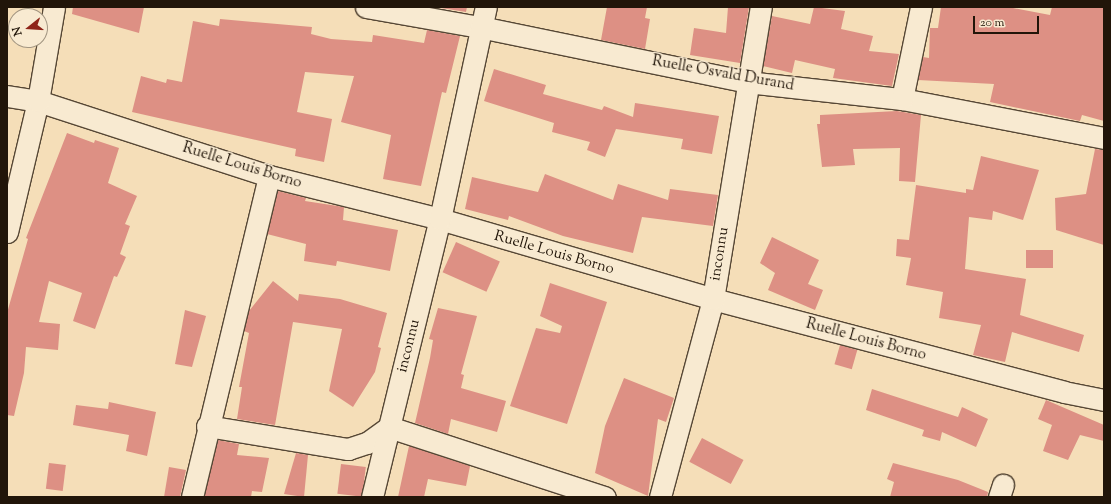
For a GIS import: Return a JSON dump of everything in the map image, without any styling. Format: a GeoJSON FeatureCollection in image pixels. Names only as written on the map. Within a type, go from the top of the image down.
{"type":"FeatureCollection","features":[{"type":"Feature","properties":{"kind":"street"},"geometry":{"type":"LineString","coordinates":[[7,232],[38,101],[54,7]]}},
{"type":"Feature","properties":{"kind":"street","name":"Ruelle Osvald Durand"},"geometry":{"type":"LineString","coordinates":[[366,7],[480,27],[747,82],[902,99],[1104,138]]}},
{"type":"Feature","properties":{"kind":"street","name":"inconnu"},"geometry":{"type":"LineString","coordinates":[[372,497],[440,219],[480,27],[486,7]]}},
{"type":"Feature","properties":{"kind":"street","name":"inconnu"},"geometry":{"type":"LineString","coordinates":[[660,497],[713,299],[747,82],[761,7]]}},
{"type":"Feature","properties":{"kind":"street"},"geometry":{"type":"LineString","coordinates":[[902,99],[921,7]]}},
{"type":"Feature","properties":{"kind":"street","name":"Ruelle Louis Borno"},"geometry":{"type":"LineString","coordinates":[[7,96],[38,101],[269,176],[440,219],[713,299],[1064,392],[1104,400]]}},
{"type":"Feature","properties":{"kind":"street"},"geometry":{"type":"LineString","coordinates":[[192,497],[207,426],[269,176]]}},
{"type":"Feature","properties":{"kind":"street"},"geometry":{"type":"LineString","coordinates":[[207,426],[348,449],[367,443],[389,427],[604,497]]}},
{"type":"Feature","properties":{"kind":"building"},"geometry":{"type":"Polygon","coordinates":[[[73,7],[144,7],[139,33],[72,14],[73,7]]]}},
{"type":"Feature","properties":{"kind":"building"},"geometry":{"type":"Polygon","coordinates":[[[435,7],[467,7],[466,12],[435,7]]]}},
{"type":"Feature","properties":{"kind":"building"},"geometry":{"type":"Polygon","coordinates":[[[607,7],[647,7],[645,18],[650,19],[645,49],[601,40],[607,7]]]}},
{"type":"Feature","properties":{"kind":"building"},"geometry":{"type":"Polygon","coordinates":[[[728,7],[749,7],[740,63],[690,55],[694,28],[726,33],[728,7]]]}},
{"type":"Feature","properties":{"kind":"building"},"geometry":{"type":"Polygon","coordinates":[[[814,7],[845,11],[841,29],[873,36],[869,51],[899,54],[892,86],[833,78],[835,69],[795,60],[792,73],[763,66],[772,16],[810,24],[814,7]]]}},
{"type":"Feature","properties":{"kind":"building"},"geometry":{"type":"Polygon","coordinates":[[[941,7],[1008,7],[1050,15],[1052,7],[1104,7],[1104,121],[1082,115],[1080,121],[990,102],[994,84],[918,80],[923,57],[929,58],[930,28],[938,28],[941,7]]]}},
{"type":"Feature","properties":{"kind":"building"},"geometry":{"type":"Polygon","coordinates":[[[220,19],[312,27],[311,34],[331,39],[372,42],[373,35],[424,43],[427,30],[460,36],[446,93],[442,92],[421,186],[383,179],[391,135],[341,122],[354,76],[305,72],[297,112],[332,119],[324,162],[295,156],[296,149],[132,112],[141,76],[166,83],[167,79],[182,82],[193,21],[219,26],[220,19]]]}},
{"type":"Feature","properties":{"kind":"building"},"geometry":{"type":"Polygon","coordinates":[[[494,69],[546,85],[543,94],[602,110],[604,106],[633,117],[635,103],[719,116],[712,154],[681,149],[683,139],[616,129],[605,157],[587,150],[590,142],[552,132],[554,123],[484,101],[494,69]]]}},
{"type":"Feature","properties":{"kind":"building"},"geometry":{"type":"Polygon","coordinates":[[[897,111],[921,115],[915,182],[899,181],[900,148],[853,149],[855,165],[822,167],[817,124],[820,124],[820,115],[897,111]]]}},
{"type":"Feature","properties":{"kind":"building"},"geometry":{"type":"Polygon","coordinates":[[[67,133],[94,143],[95,140],[119,148],[108,183],[137,196],[125,224],[130,226],[120,254],[126,257],[117,277],[114,276],[95,329],[73,321],[82,293],[49,281],[39,322],[60,324],[58,350],[26,347],[24,373],[14,416],[7,415],[7,313],[28,239],[26,238],[67,133]]]}},
{"type":"Feature","properties":{"kind":"building"},"geometry":{"type":"Polygon","coordinates":[[[1095,149],[1104,150],[1104,245],[1056,230],[1055,198],[1086,194],[1095,149]]]}},
{"type":"Feature","properties":{"kind":"building"},"geometry":{"type":"Polygon","coordinates":[[[981,156],[1039,170],[1023,220],[993,211],[992,220],[969,217],[965,269],[1026,279],[1020,315],[1084,335],[1079,352],[1012,332],[1005,362],[973,355],[981,325],[939,318],[943,292],[906,285],[911,258],[896,256],[897,239],[909,240],[916,185],[966,193],[966,189],[973,190],[981,156]]]}},
{"type":"Feature","properties":{"kind":"building"},"geometry":{"type":"Polygon","coordinates":[[[545,174],[613,200],[618,184],[668,200],[670,189],[718,195],[713,226],[642,217],[633,253],[563,236],[509,216],[508,220],[465,209],[472,177],[538,192],[545,174]]]}},
{"type":"Feature","properties":{"kind":"building"},"geometry":{"type":"Polygon","coordinates":[[[278,191],[306,198],[305,201],[344,207],[343,220],[398,230],[390,271],[337,261],[336,266],[304,261],[306,244],[267,234],[278,191]]]}},
{"type":"Feature","properties":{"kind":"building"},"geometry":{"type":"Polygon","coordinates":[[[772,237],[819,260],[808,284],[823,290],[815,310],[768,290],[775,273],[760,263],[772,237]]]}},
{"type":"Feature","properties":{"kind":"building"},"geometry":{"type":"Polygon","coordinates":[[[456,242],[500,262],[486,292],[443,272],[456,242]]]}},
{"type":"Feature","properties":{"kind":"building"},"geometry":{"type":"Polygon","coordinates":[[[1026,250],[1053,250],[1053,268],[1026,268],[1026,250]]]}},
{"type":"Feature","properties":{"kind":"building"},"geometry":{"type":"Polygon","coordinates":[[[273,281],[298,301],[299,294],[340,299],[387,313],[378,347],[381,348],[375,372],[353,407],[329,391],[342,329],[293,322],[275,425],[237,419],[242,387],[239,387],[249,333],[244,331],[249,311],[273,281]]]}},
{"type":"Feature","properties":{"kind":"building"},"geometry":{"type":"Polygon","coordinates":[[[550,283],[607,302],[567,424],[510,406],[536,328],[560,333],[562,326],[540,316],[550,283]]]}},
{"type":"Feature","properties":{"kind":"building"},"geometry":{"type":"Polygon","coordinates":[[[438,308],[477,316],[461,374],[464,375],[461,388],[506,401],[497,432],[451,419],[448,434],[415,423],[433,340],[429,339],[438,308]]]}},
{"type":"Feature","properties":{"kind":"building"},"geometry":{"type":"Polygon","coordinates":[[[185,310],[206,316],[192,367],[175,364],[185,310]]]}},
{"type":"Feature","properties":{"kind":"building"},"geometry":{"type":"Polygon","coordinates":[[[840,345],[857,350],[852,369],[834,364],[840,345]]]}},
{"type":"Feature","properties":{"kind":"building"},"geometry":{"type":"Polygon","coordinates":[[[624,378],[674,398],[666,422],[658,419],[648,496],[595,473],[605,426],[624,378]]]}},
{"type":"Feature","properties":{"kind":"building"},"geometry":{"type":"Polygon","coordinates":[[[872,389],[958,417],[962,407],[988,419],[976,447],[942,432],[940,441],[922,436],[924,430],[866,410],[872,389]]]}},
{"type":"Feature","properties":{"kind":"building"},"geometry":{"type":"Polygon","coordinates":[[[1046,400],[1104,425],[1104,441],[1080,435],[1068,460],[1043,451],[1052,425],[1038,419],[1046,400]]]}},
{"type":"Feature","properties":{"kind":"building"},"geometry":{"type":"Polygon","coordinates":[[[109,402],[156,412],[147,456],[126,451],[129,435],[73,425],[76,405],[108,409],[109,402]]]}},
{"type":"Feature","properties":{"kind":"building"},"geometry":{"type":"Polygon","coordinates":[[[702,438],[743,460],[731,484],[689,462],[702,438]]]}},
{"type":"Feature","properties":{"kind":"building"},"geometry":{"type":"Polygon","coordinates":[[[218,440],[239,444],[237,455],[269,458],[262,492],[252,491],[251,497],[204,497],[218,440]]]}},
{"type":"Feature","properties":{"kind":"building"},"geometry":{"type":"Polygon","coordinates":[[[409,446],[470,466],[466,486],[428,479],[424,497],[398,497],[409,446]]]}},
{"type":"Feature","properties":{"kind":"building"},"geometry":{"type":"Polygon","coordinates":[[[296,453],[308,455],[304,497],[284,494],[296,453]]]}},
{"type":"Feature","properties":{"kind":"building"},"geometry":{"type":"Polygon","coordinates":[[[49,463],[66,465],[63,491],[46,489],[49,463]]]}},
{"type":"Feature","properties":{"kind":"building"},"geometry":{"type":"Polygon","coordinates":[[[893,463],[958,480],[988,492],[987,497],[890,497],[894,482],[887,479],[893,463]]]}},
{"type":"Feature","properties":{"kind":"building"},"geometry":{"type":"Polygon","coordinates":[[[341,464],[366,467],[362,497],[337,494],[341,464]]]}},
{"type":"Feature","properties":{"kind":"building"},"geometry":{"type":"Polygon","coordinates":[[[169,467],[186,470],[180,497],[164,497],[169,467]]]}}]}
